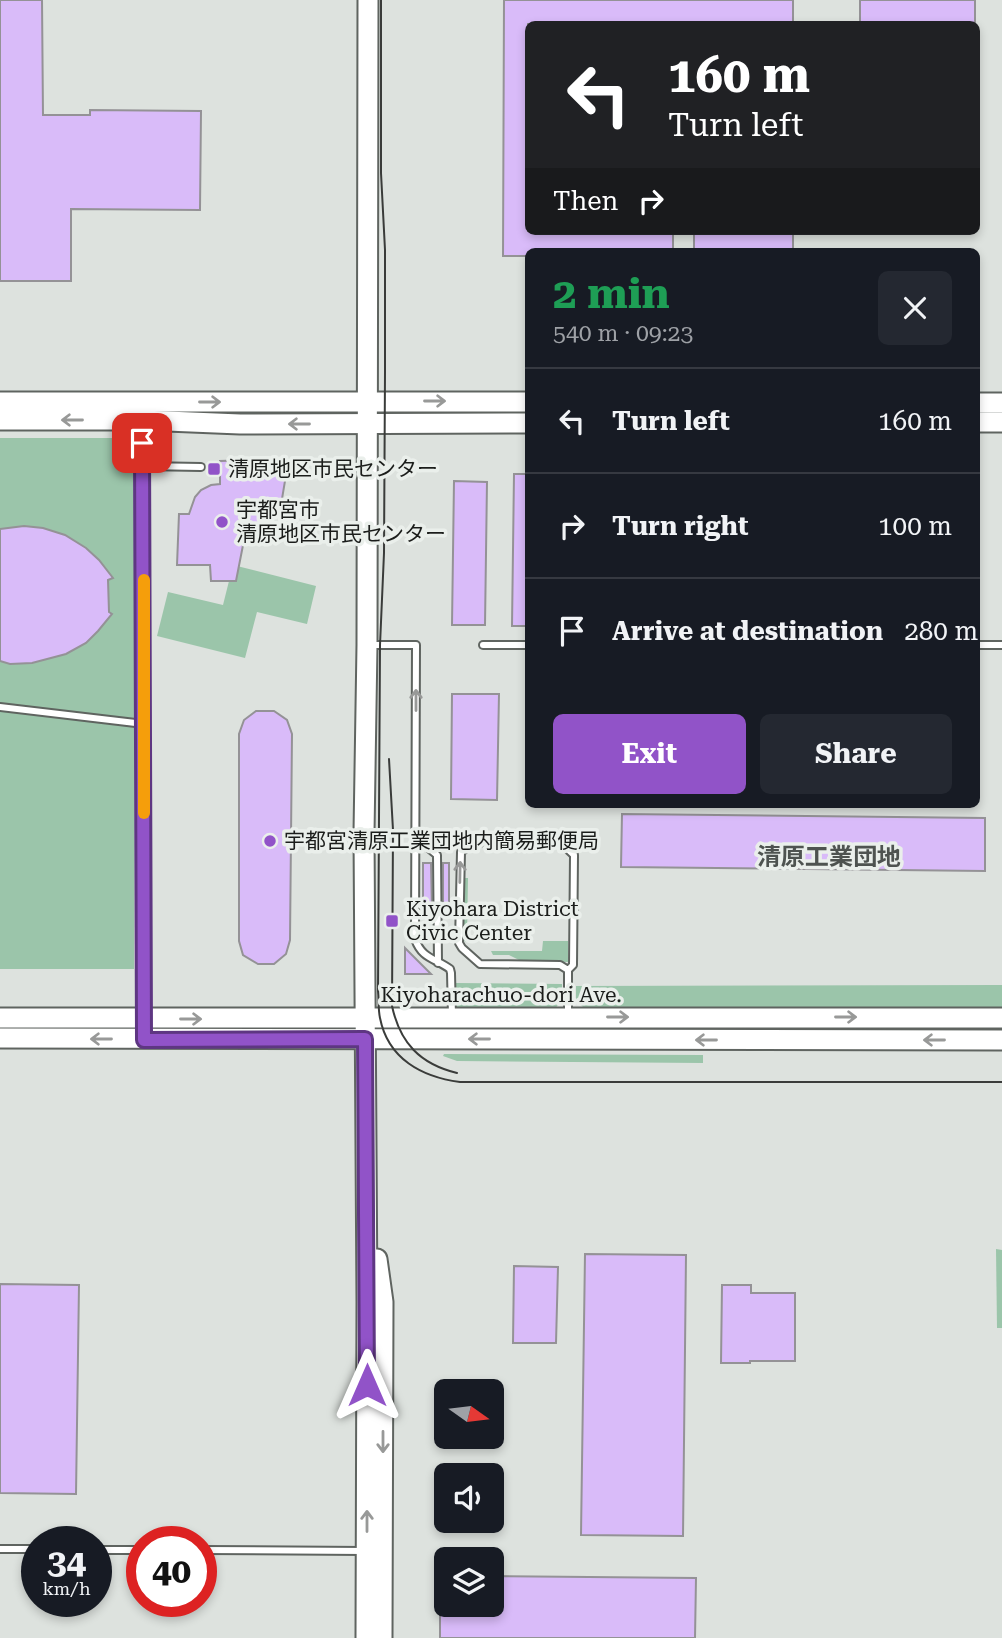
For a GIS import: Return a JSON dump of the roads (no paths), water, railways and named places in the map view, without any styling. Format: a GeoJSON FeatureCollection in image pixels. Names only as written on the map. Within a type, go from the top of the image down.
{"type":"FeatureCollection","features":[{"type":"Feature","properties":{"kind":"street"},"geometry":{"type":"LineString","coordinates":[[366,1638],[364,833],[368,0]]}},
{"type":"Feature","properties":{"kind":"street"},"geometry":{"type":"LineString","coordinates":[[0,420],[367,401],[525,402]]}},
{"type":"Feature","properties":{"kind":"street"},"geometry":{"type":"LineString","coordinates":[[0,402],[142,411],[240,424],[525,423]]}},
{"type":"Feature","properties":{"kind":"street"},"geometry":{"type":"LineString","coordinates":[[980,403],[1002,403]]}},
{"type":"Feature","properties":{"kind":"street"},"geometry":{"type":"LineString","coordinates":[[980,422],[1002,422]]}},
{"type":"Feature","properties":{"kind":"street","name":"Kiyoharachuo-dori Ave."},"geometry":{"type":"LineString","coordinates":[[0,1018],[1002,1018]]}},
{"type":"Feature","properties":{"kind":"street","name":"Kiyoharachuo-dori Ave."},"geometry":{"type":"LineString","coordinates":[[0,1038],[1002,1040]]}},
{"type":"Feature","properties":{"kind":"street"},"geometry":{"type":"LineString","coordinates":[[366,1179],[383,1302],[382,1638]]}},
{"type":"Feature","properties":{"kind":"lane"},"geometry":{"type":"LineString","coordinates":[[142,411],[144,1040]]}},
{"type":"Feature","properties":{"kind":"lane"},"geometry":{"type":"LineString","coordinates":[[143,466],[201,467]]}},
{"type":"Feature","properties":{"kind":"lane"},"geometry":{"type":"LineString","coordinates":[[367,645],[416,645],[415,939],[424,954],[446,966],[451,973],[452,1018]]}},
{"type":"Feature","properties":{"kind":"lane"},"geometry":{"type":"LineString","coordinates":[[483,645],[525,645]]}},
{"type":"Feature","properties":{"kind":"lane"},"geometry":{"type":"LineString","coordinates":[[980,645],[1002,645]]}},
{"type":"Feature","properties":{"kind":"lane"},"geometry":{"type":"LineString","coordinates":[[0,707],[144,724]]}},
{"type":"Feature","properties":{"kind":"lane"},"geometry":{"type":"LineString","coordinates":[[415,837],[437,855],[438,963]]}},
{"type":"Feature","properties":{"kind":"lane"},"geometry":{"type":"LineString","coordinates":[[568,970],[560,965],[480,964],[461,948],[461,852],[475,842],[561,843],[574,855],[573,965],[568,970],[568,1017]]}},
{"type":"Feature","properties":{"kind":"lane"},"geometry":{"type":"LineString","coordinates":[[0,1549],[21,1549]]}},
{"type":"Feature","properties":{"kind":"lane"},"geometry":{"type":"LineString","coordinates":[[217,1550],[367,1551]]}},
{"type":"Feature","properties":{"kind":"tram line"},"geometry":{"type":"LineString","coordinates":[[381,0],[385,372],[378,991],[380,1018],[391,1045],[409,1064],[420,1070],[460,1082],[1002,1082]]}},
{"type":"Feature","properties":{"kind":"tram line"},"geometry":{"type":"LineString","coordinates":[[389,759],[393,830],[392,1006],[400,1031],[414,1050],[432,1064],[457,1073]]}},
{"type":"Feature","properties":{"kind":"place","name":"清原地区市民センター"},"geometry":{"type":"Point","coordinates":[214,469]}},
{"type":"Feature","properties":{"kind":"place","name":"宇都宮市 清原地区市民センター"},"geometry":{"type":"Point","coordinates":[222,522]}},
{"type":"Feature","properties":{"kind":"place","name":"宇都宮清原工業団地内簡易郵便局"},"geometry":{"type":"Point","coordinates":[270,841]}},
{"type":"Feature","properties":{"kind":"place","name":"Kiyohara District Civic Center"},"geometry":{"type":"Point","coordinates":[392,921]}},
{"type":"Feature","properties":{"kind":"district","name":"清原工業団地"},"geometry":{"type":"Point","coordinates":[829,857]}}]}
